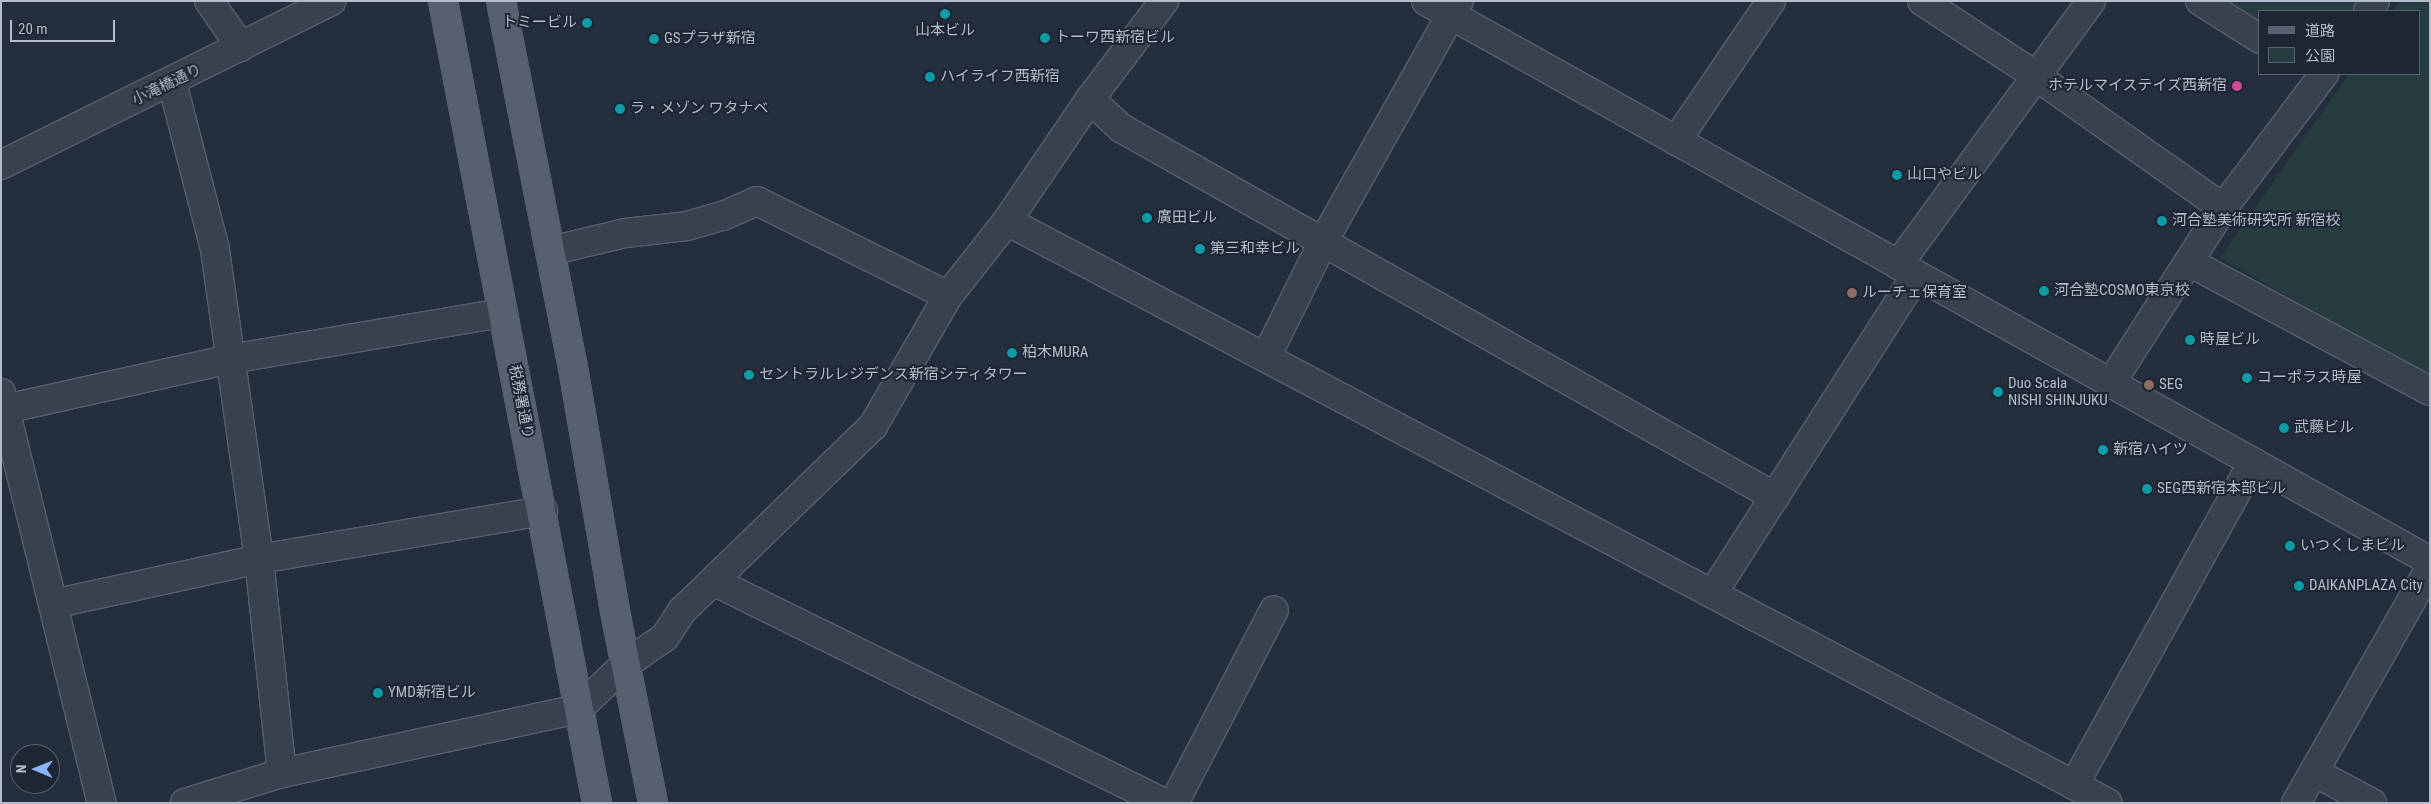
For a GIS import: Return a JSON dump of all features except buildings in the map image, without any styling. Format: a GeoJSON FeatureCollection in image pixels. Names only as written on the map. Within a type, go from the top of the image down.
{"type":"FeatureCollection","features":[{"type":"Feature","properties":{"kind":"main road","name":"税務署通り"},"geometry":{"type":"LineString","coordinates":[[443,1],[543,512],[578,709],[597,803]]}},
{"type":"Feature","properties":{"kind":"main road"},"geometry":{"type":"LineString","coordinates":[[501,1],[550,251],[653,803]]}},
{"type":"Feature","properties":{"kind":"street"},"geometry":{"type":"LineString","coordinates":[[209,1],[241,47]]}},
{"type":"Feature","properties":{"kind":"street","name":"小滝橋通り"},"geometry":{"type":"LineString","coordinates":[[1,165],[172,82],[331,1]]}},
{"type":"Feature","properties":{"kind":"street"},"geometry":{"type":"LineString","coordinates":[[185,803],[282,773],[578,709],[626,664],[665,637],[682,610],[873,426],[948,296],[1007,221],[1090,98],[1164,1]]}},
{"type":"Feature","properties":{"kind":"street"},"geometry":{"type":"LineString","coordinates":[[1426,1],[1454,8],[1676,141],[2430,561]]}},
{"type":"Feature","properties":{"kind":"street"},"geometry":{"type":"LineString","coordinates":[[1676,141],[1771,1]]}},
{"type":"Feature","properties":{"kind":"street"},"geometry":{"type":"LineString","coordinates":[[1922,1],[2036,76],[2223,208]]}},
{"type":"Feature","properties":{"kind":"street"},"geometry":{"type":"LineString","coordinates":[[1713,594],[1775,496],[1907,270],[2036,76],[2091,1]]}},
{"type":"Feature","properties":{"kind":"street"},"geometry":{"type":"LineString","coordinates":[[2200,1],[2258,38]]}},
{"type":"Feature","properties":{"kind":"street"},"geometry":{"type":"LineString","coordinates":[[1266,357],[1323,242],[1454,8]]}},
{"type":"Feature","properties":{"kind":"street"},"geometry":{"type":"LineString","coordinates":[[2111,384],[2223,208],[2320,75]]}},
{"type":"Feature","properties":{"kind":"street"},"geometry":{"type":"LineString","coordinates":[[172,82],[215,250],[259,559],[282,773]]}},
{"type":"Feature","properties":{"kind":"street"},"geometry":{"type":"LineString","coordinates":[[1090,98],[1122,128],[1775,496]]}},
{"type":"Feature","properties":{"kind":"street"},"geometry":{"type":"LineString","coordinates":[[550,251],[626,233],[687,226],[723,216],[757,201],[948,296]]}},
{"type":"Feature","properties":{"kind":"street"},"geometry":{"type":"LineString","coordinates":[[1007,221],[2108,803]]}},
{"type":"Feature","properties":{"kind":"street"},"geometry":{"type":"LineString","coordinates":[[2189,262],[2430,391]]}},
{"type":"Feature","properties":{"kind":"street"},"geometry":{"type":"LineString","coordinates":[[102,803],[53,604],[10,467],[3,401],[230,359],[503,313]]}},
{"type":"Feature","properties":{"kind":"street"},"geometry":{"type":"LineString","coordinates":[[2074,784],[2253,462]]}},
{"type":"Feature","properties":{"kind":"street"},"geometry":{"type":"LineString","coordinates":[[53,604],[259,559],[543,512]]}},
{"type":"Feature","properties":{"kind":"street"},"geometry":{"type":"LineString","coordinates":[[2296,803],[2430,568]]}},
{"type":"Feature","properties":{"kind":"street"},"geometry":{"type":"LineString","coordinates":[[714,581],[1164,803]]}},
{"type":"Feature","properties":{"kind":"street"},"geometry":{"type":"LineString","coordinates":[[1174,803],[1274,610]]}},
{"type":"Feature","properties":{"kind":"street"},"geometry":{"type":"LineString","coordinates":[[2314,772],[2372,803]]}},
{"type":"Feature","properties":{"kind":"green space"},"geometry":{"type":"Polygon","coordinates":[[[2212,1],[2359,1],[2353,10],[2258,10],[2258,31],[2212,1]]]}},
{"type":"Feature","properties":{"kind":"green space"},"geometry":{"type":"Polygon","coordinates":[[[2400,1],[2430,1],[2430,377],[2220,258],[2348,75],[2421,75],[2421,10],[2394,10],[2400,1]]]}},
{"type":"Feature","properties":{"kind":"place","name":"山本ビル"},"geometry":{"type":"Point","coordinates":[945,14]}},
{"type":"Feature","properties":{"kind":"place","name":"トミービル"},"geometry":{"type":"Point","coordinates":[587,23]}},
{"type":"Feature","properties":{"kind":"place","name":"トーワ西新宿ビル"},"geometry":{"type":"Point","coordinates":[1045,38]}},
{"type":"Feature","properties":{"kind":"place","name":"GSプラザ新宿"},"geometry":{"type":"Point","coordinates":[654,39]}},
{"type":"Feature","properties":{"kind":"place","name":"ハイライフ西新宿"},"geometry":{"type":"Point","coordinates":[930,77]}},
{"type":"Feature","properties":{"kind":"place","name":"ホテルマイステイズ西新宿"},"geometry":{"type":"Point","coordinates":[2237,86]}},
{"type":"Feature","properties":{"kind":"place","name":"ラ・メゾン ワタナベ"},"geometry":{"type":"Point","coordinates":[620,109]}},
{"type":"Feature","properties":{"kind":"place","name":"山口やビル"},"geometry":{"type":"Point","coordinates":[1897,175]}},
{"type":"Feature","properties":{"kind":"place","name":"廣田ビル"},"geometry":{"type":"Point","coordinates":[1147,218]}},
{"type":"Feature","properties":{"kind":"place","name":"河合塾美術研究所 新宿校"},"geometry":{"type":"Point","coordinates":[2162,221]}},
{"type":"Feature","properties":{"kind":"place","name":"第三和幸ビル"},"geometry":{"type":"Point","coordinates":[1200,249]}},
{"type":"Feature","properties":{"kind":"place","name":"河合塾COSMO東京校"},"geometry":{"type":"Point","coordinates":[2044,291]}},
{"type":"Feature","properties":{"kind":"place","name":"ルーチェ保育室"},"geometry":{"type":"Point","coordinates":[1852,293]}},
{"type":"Feature","properties":{"kind":"place","name":"時屋ビル"},"geometry":{"type":"Point","coordinates":[2190,340]}},
{"type":"Feature","properties":{"kind":"place","name":"柏木MURA"},"geometry":{"type":"Point","coordinates":[1012,353]}},
{"type":"Feature","properties":{"kind":"place","name":"セントラルレジデンス新宿シティタワー"},"geometry":{"type":"Point","coordinates":[749,375]}},
{"type":"Feature","properties":{"kind":"place","name":"コーポラス時屋"},"geometry":{"type":"Point","coordinates":[2247,378]}},
{"type":"Feature","properties":{"kind":"place","name":"SEG"},"geometry":{"type":"Point","coordinates":[2149,385]}},
{"type":"Feature","properties":{"kind":"place","name":"Duo Scala NISHI SHINJUKU"},"geometry":{"type":"Point","coordinates":[1998,392]}},
{"type":"Feature","properties":{"kind":"place","name":"武藤ビル"},"geometry":{"type":"Point","coordinates":[2284,428]}},
{"type":"Feature","properties":{"kind":"place","name":"新宿ハイツ"},"geometry":{"type":"Point","coordinates":[2103,450]}},
{"type":"Feature","properties":{"kind":"place","name":"SEG西新宿本部ビル"},"geometry":{"type":"Point","coordinates":[2147,489]}},
{"type":"Feature","properties":{"kind":"place","name":"いつくしまビル"},"geometry":{"type":"Point","coordinates":[2290,546]}},
{"type":"Feature","properties":{"kind":"place","name":"DAIKANPLAZA City"},"geometry":{"type":"Point","coordinates":[2299,586]}},
{"type":"Feature","properties":{"kind":"place","name":"YMD新宿ビル"},"geometry":{"type":"Point","coordinates":[378,693]}}]}
